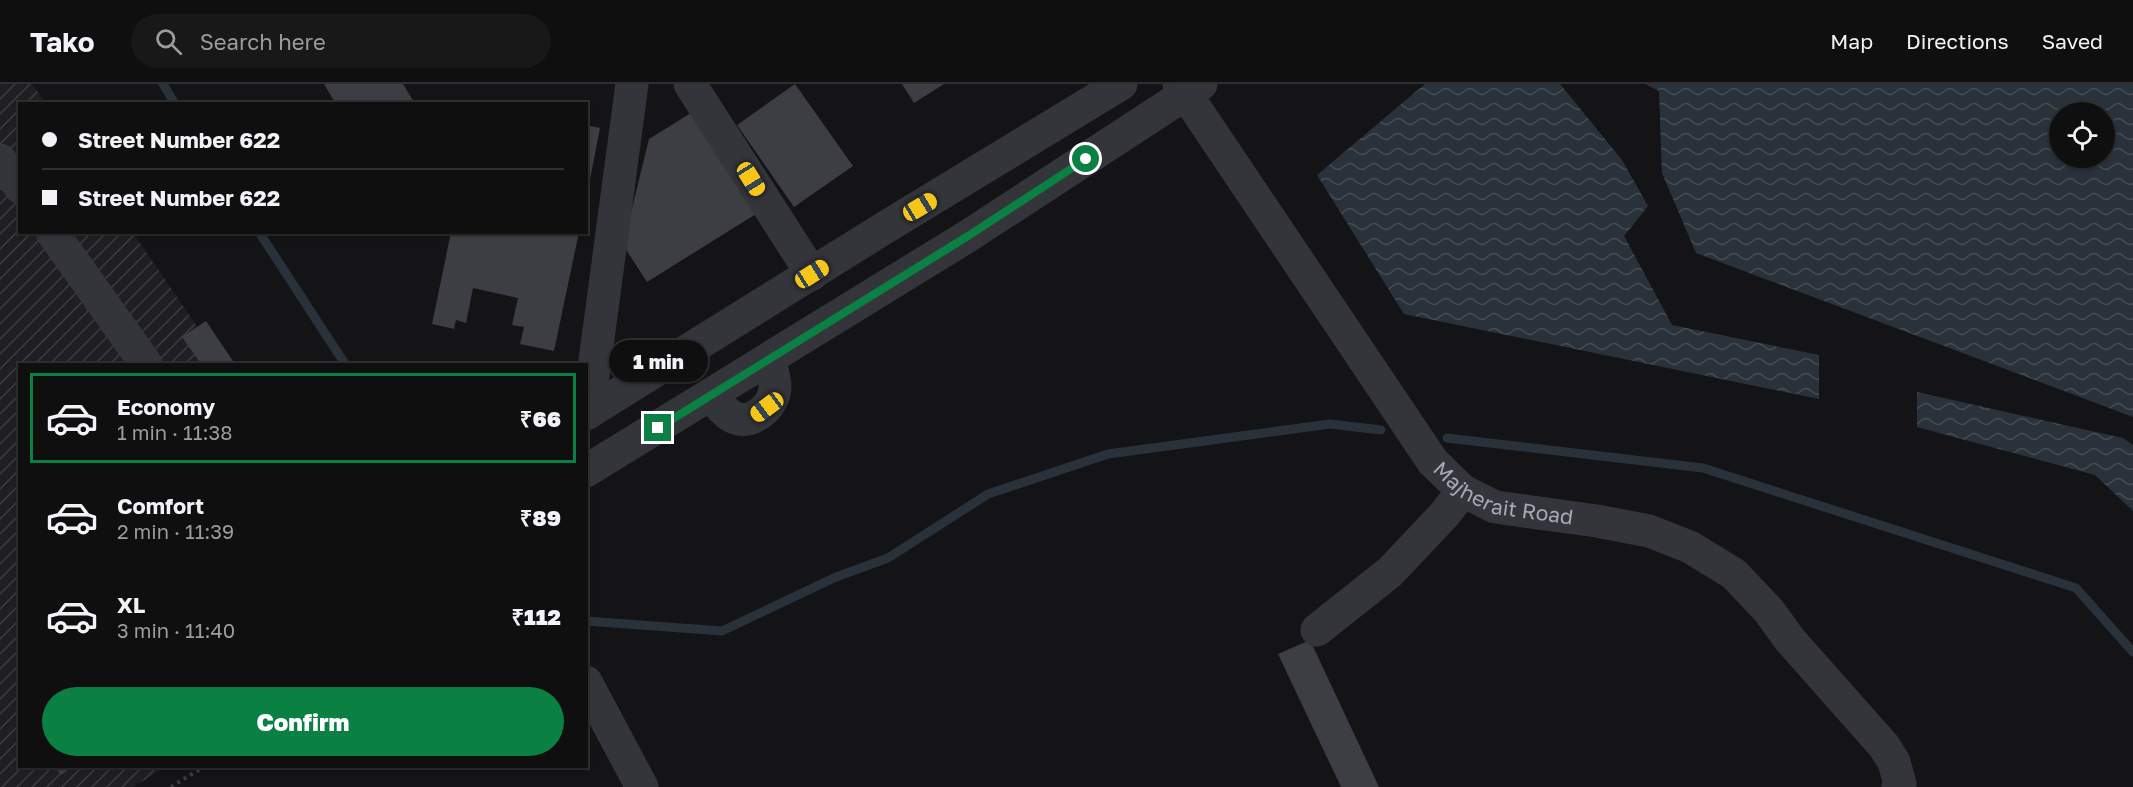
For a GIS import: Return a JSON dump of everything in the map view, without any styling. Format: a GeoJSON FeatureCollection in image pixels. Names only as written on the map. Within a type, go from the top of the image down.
{"type":"FeatureCollection","features":[{"type":"Feature","properties":{"kind":"street"},"geometry":{"type":"LineString","coordinates":[[588,407],[632,84]]}},
{"type":"Feature","properties":{"kind":"street"},"geometry":{"type":"LineString","coordinates":[[690,84],[812,274]]}},
{"type":"Feature","properties":{"kind":"street"},"geometry":{"type":"LineString","coordinates":[[588,413],[1121,84]]}},
{"type":"Feature","properties":{"kind":"street"},"geometry":{"type":"LineString","coordinates":[[588,470],[968,236],[1188,87]]}},
{"type":"Feature","properties":{"kind":"street","name":"Majherait Road"},"geometry":{"type":"LineString","coordinates":[[1188,87],[1433,462],[1463,491],[1495,507],[1598,521],[1649,531],[1690,548],[1734,574],[1884,746],[1894,762],[1900,784],[1898,787]]}},
{"type":"Feature","properties":{"kind":"street"},"geometry":{"type":"LineString","coordinates":[[53,234],[145,363]]}},
{"type":"Feature","properties":{"kind":"street"},"geometry":{"type":"LineString","coordinates":[[703,341],[720,390]]}},
{"type":"Feature","properties":{"kind":"street"},"geometry":{"type":"LineString","coordinates":[[1317,630],[1390,572],[1443,516],[1463,491]]}},
{"type":"Feature","properties":{"kind":"street"},"geometry":{"type":"LineString","coordinates":[[588,684],[642,787]]}},
{"type":"Feature","properties":{"kind":"path"},"geometry":{"type":"LineString","coordinates":[[171,787],[202,768]]}},
{"type":"Feature","properties":{"kind":"shaded area"},"geometry":{"type":"Polygon","coordinates":[[[0,84],[32,84],[45,102],[18,102],[18,234],[134,234],[222,363],[18,363],[18,768],[164,768],[133,787],[0,787],[0,84]]]}},
{"type":"Feature","properties":{"kind":"water"},"geometry":{"type":"Polygon","coordinates":[[[1425,84],[1560,84],[1622,160],[1648,206],[1624,236],[1672,325],[1819,355],[1819,399],[1404,314],[1317,175],[1425,84]]]}},
{"type":"Feature","properties":{"kind":"water"},"geometry":{"type":"Polygon","coordinates":[[[1645,84],[2133,84],[2133,417],[1696,253],[1662,173],[1659,91],[1645,84]]]}},
{"type":"Feature","properties":{"kind":"water"},"geometry":{"type":"Polygon","coordinates":[[[1917,392],[2123,438],[2133,445],[2133,511],[2095,475],[1917,427],[1917,392]]]}},
{"type":"Feature","properties":{"kind":"building"},"geometry":{"type":"Polygon","coordinates":[[[324,84],[403,84],[414,102],[335,102],[324,84]]]}},
{"type":"Feature","properties":{"kind":"building"},"geometry":{"type":"Polygon","coordinates":[[[795,84],[853,166],[794,207],[737,125],[795,84]]]}},
{"type":"Feature","properties":{"kind":"building"},"geometry":{"type":"Polygon","coordinates":[[[902,84],[944,84],[914,103],[902,84]]]}},
{"type":"Feature","properties":{"kind":"building"},"geometry":{"type":"Polygon","coordinates":[[[691,113],[756,214],[647,282],[623,245],[649,139],[691,113]]]}},
{"type":"Feature","properties":{"kind":"building"},"geometry":{"type":"Polygon","coordinates":[[[588,125],[600,128],[588,190],[588,125]]]}},
{"type":"Feature","properties":{"kind":"building"},"geometry":{"type":"Polygon","coordinates":[[[451,234],[579,234],[554,351],[520,344],[524,327],[512,325],[518,298],[473,288],[466,323],[456,320],[454,329],[432,324],[451,234]]]}},
{"type":"Feature","properties":{"kind":"building"},"geometry":{"type":"Polygon","coordinates":[[[206,321],[234,363],[200,363],[182,337],[206,321]]]}},
{"type":"Feature","properties":{"kind":"building"},"geometry":{"type":"Polygon","coordinates":[[[1310,640],[1379,787],[1341,787],[1278,654],[1310,640]]]}},
{"type":"Feature","properties":{"kind":"building"},"geometry":{"type":"Polygon","coordinates":[[[56,768],[70,768],[61,775],[56,768]]]}},
{"type":"Feature","properties":{"kind":"waterway"},"geometry":{"type":"LineString","coordinates":[[163,84],[174,102]]}},
{"type":"Feature","properties":{"kind":"waterway"},"geometry":{"type":"LineString","coordinates":[[260,234],[344,363]]}},
{"type":"Feature","properties":{"kind":"waterway"},"geometry":{"type":"LineString","coordinates":[[588,621],[722,631],[836,577],[888,558],[988,494],[1108,454],[1330,424],[1381,430]]}},
{"type":"Feature","properties":{"kind":"waterway"},"geometry":{"type":"LineString","coordinates":[[1447,438],[1703,468],[2076,588],[2133,652]]}},
{"type":"Feature","properties":{"kind":"route"},"geometry":{"type":"LineString","coordinates":[[658,428],[968,236],[1086,159]]}}]}
